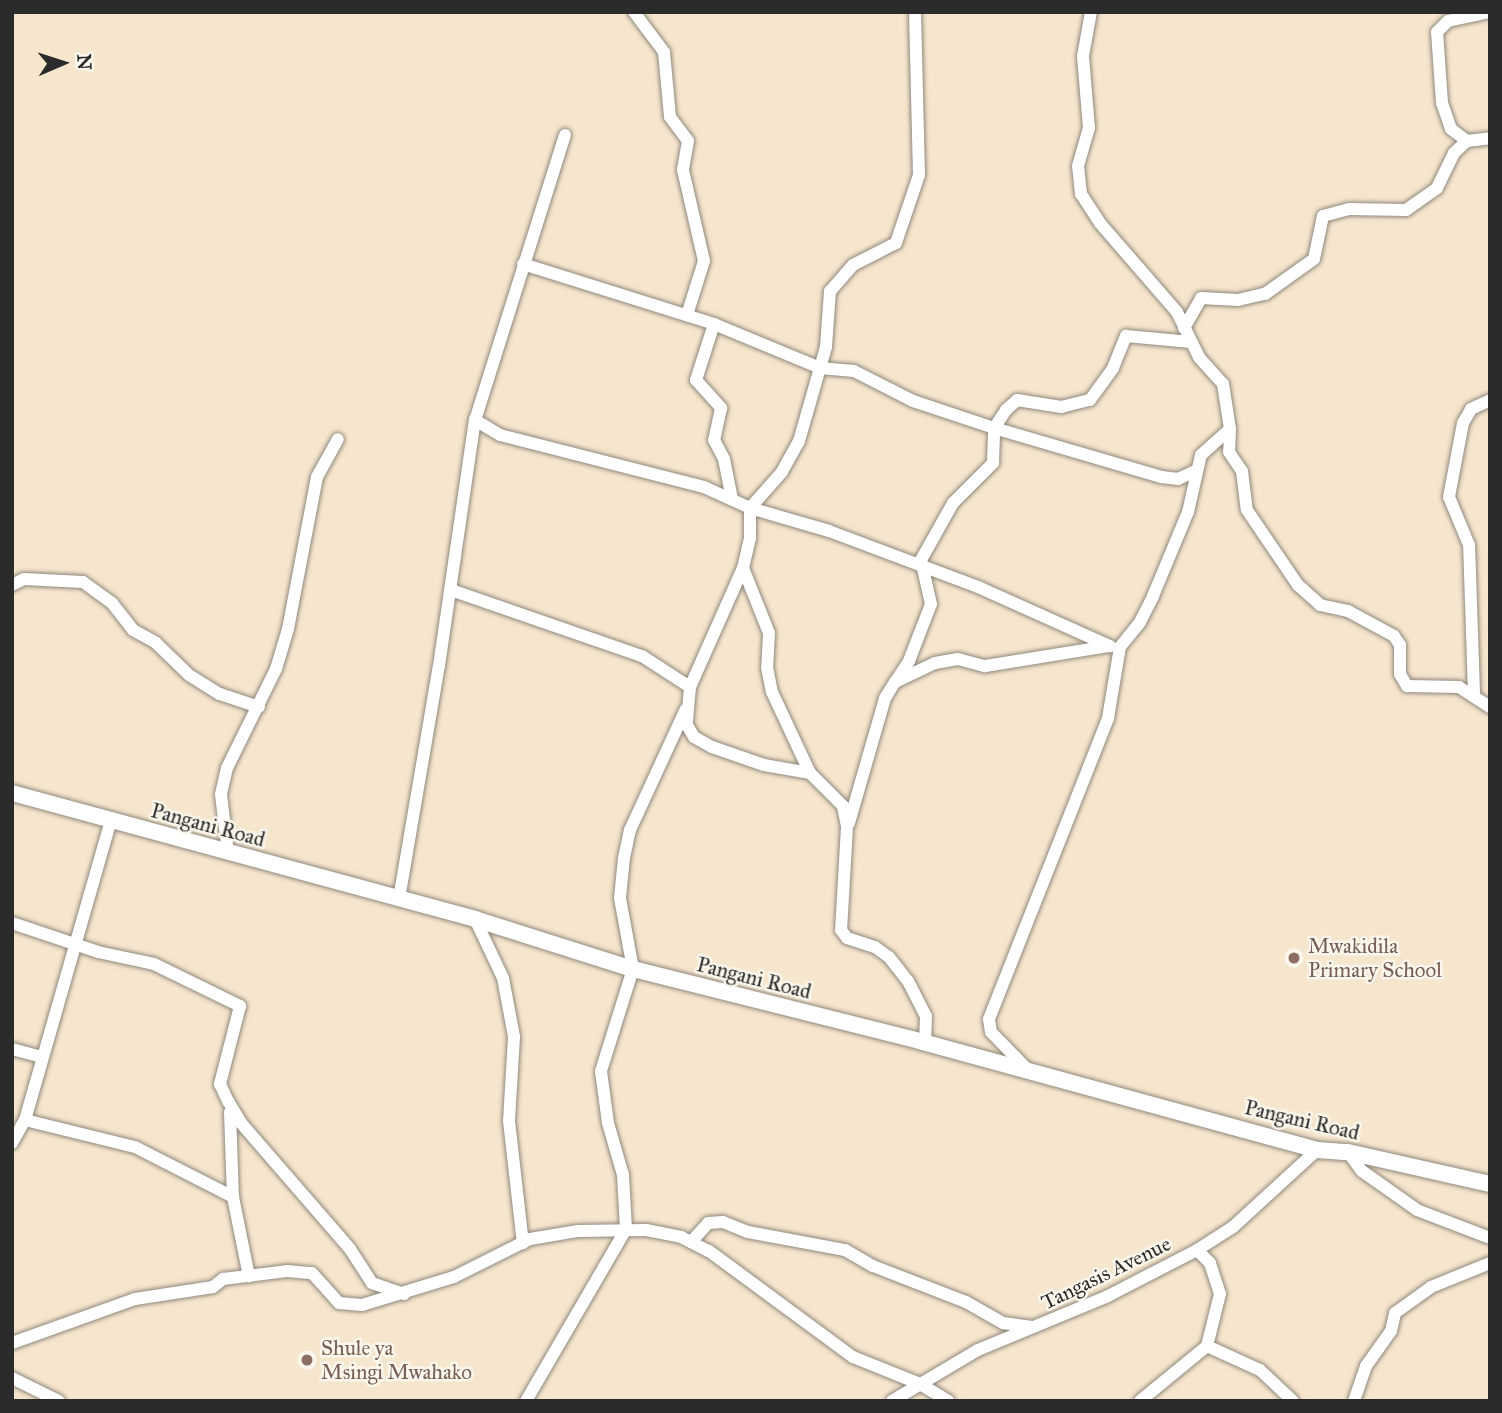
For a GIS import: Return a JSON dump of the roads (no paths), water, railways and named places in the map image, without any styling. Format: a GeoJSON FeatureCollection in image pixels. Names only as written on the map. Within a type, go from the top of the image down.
{"type":"FeatureCollection","features":[{"type":"Feature","properties":{"kind":"main road","name":"Pangani Road"},"geometry":{"type":"LineString","coordinates":[[12,793],[475,919],[633,969],[925,1042],[1317,1150],[1348,1152],[1490,1184]]}},
{"type":"Feature","properties":{"kind":"street"},"geometry":{"type":"LineString","coordinates":[[634,12],[664,52],[670,117],[688,141],[683,170],[704,261],[687,315]]}},
{"type":"Feature","properties":{"kind":"street"},"geometry":{"type":"LineString","coordinates":[[810,773],[764,765],[712,747],[694,737],[687,725],[690,687],[743,568],[750,538],[750,509],[782,472],[799,441],[821,368],[830,291],[853,265],[896,243],[919,175],[915,12]]}},
{"type":"Feature","properties":{"kind":"street"},"geometry":{"type":"LineString","coordinates":[[1091,12],[1083,56],[1089,128],[1078,166],[1081,194],[1100,223],[1170,303],[1191,342],[1223,384],[1230,429],[1229,452],[1242,471],[1247,510],[1298,585],[1320,605],[1348,611],[1394,636],[1400,645],[1400,674],[1407,686],[1459,687],[1474,693],[1490,707]]}},
{"type":"Feature","properties":{"kind":"street"},"geometry":{"type":"LineString","coordinates":[[1467,141],[1451,129],[1442,103],[1437,32],[1448,21],[1490,12]]}},
{"type":"Feature","properties":{"kind":"street"},"geometry":{"type":"LineString","coordinates":[[399,899],[475,420],[523,264],[555,180],[565,135]]}},
{"type":"Feature","properties":{"kind":"street"},"geometry":{"type":"LineString","coordinates":[[1184,328],[1201,298],[1238,300],[1265,294],[1314,259],[1317,225],[1323,216],[1349,209],[1406,210],[1422,202],[1437,188],[1454,153],[1467,141],[1490,138]]}},
{"type":"Feature","properties":{"kind":"street"},"geometry":{"type":"LineString","coordinates":[[523,264],[714,324],[821,368],[854,371],[913,401],[995,428],[1161,477],[1178,479],[1197,470]]}},
{"type":"Feature","properties":{"kind":"street"},"geometry":{"type":"LineString","coordinates":[[714,324],[696,380],[721,408],[714,440],[724,459],[732,499]]}},
{"type":"Feature","properties":{"kind":"street"},"geometry":{"type":"LineString","coordinates":[[925,1042],[926,1016],[908,981],[889,957],[875,947],[847,938],[841,930],[841,884],[847,827],[885,698],[909,661],[931,604],[921,560],[953,503],[993,463],[995,428],[1017,400],[1061,407],[1090,400],[1113,368],[1126,336],[1191,342]]}},
{"type":"Feature","properties":{"kind":"street"},"geometry":{"type":"LineString","coordinates":[[1474,693],[1469,545],[1452,512],[1449,497],[1463,423],[1471,409],[1490,400]]}},
{"type":"Feature","properties":{"kind":"street"},"geometry":{"type":"LineString","coordinates":[[475,420],[500,435],[626,465],[732,499],[750,509],[829,531],[923,569],[978,587],[1115,646]]}},
{"type":"Feature","properties":{"kind":"street"},"geometry":{"type":"LineString","coordinates":[[895,682],[935,663],[958,659],[985,666],[1115,646],[1140,622],[1153,596],[1188,512],[1201,455],[1230,429]]}},
{"type":"Feature","properties":{"kind":"street"},"geometry":{"type":"LineString","coordinates":[[228,853],[220,794],[227,768],[259,707],[288,629],[320,466],[338,439]]}},
{"type":"Feature","properties":{"kind":"street"},"geometry":{"type":"LineString","coordinates":[[743,568],[769,633],[767,667],[772,692],[810,773],[844,806],[847,827]]}},
{"type":"Feature","properties":{"kind":"street"},"geometry":{"type":"LineString","coordinates":[[12,585],[24,579],[83,582],[112,603],[133,630],[156,643],[190,675],[220,694],[259,707]]}},
{"type":"Feature","properties":{"kind":"street"},"geometry":{"type":"LineString","coordinates":[[450,590],[642,656],[690,687]]}},
{"type":"Feature","properties":{"kind":"street"},"geometry":{"type":"LineString","coordinates":[[1029,1070],[991,1032],[989,1018],[1108,718],[1115,646]]}},
{"type":"Feature","properties":{"kind":"street"},"geometry":{"type":"LineString","coordinates":[[526,1401],[626,1229],[623,1175],[608,1123],[601,1071],[619,1026],[633,969],[620,898],[624,858],[630,830],[687,709]]}},
{"type":"Feature","properties":{"kind":"street"},"geometry":{"type":"LineString","coordinates":[[12,1143],[24,1120],[111,820]]}},
{"type":"Feature","properties":{"kind":"street"},"geometry":{"type":"LineString","coordinates":[[475,919],[503,978],[514,1037],[509,1121],[523,1243]]}},
{"type":"Feature","properties":{"kind":"street"},"geometry":{"type":"LineString","coordinates":[[12,923],[154,964],[240,1006],[220,1084],[228,1101],[241,1123],[350,1249],[372,1283],[404,1294]]}},
{"type":"Feature","properties":{"kind":"street"},"geometry":{"type":"LineString","coordinates":[[12,1049],[41,1058]]}},
{"type":"Feature","properties":{"kind":"street"},"geometry":{"type":"LineString","coordinates":[[228,1101],[234,1135],[233,1197],[248,1276]]}},
{"type":"Feature","properties":{"kind":"street"},"geometry":{"type":"LineString","coordinates":[[24,1120],[135,1147],[233,1197]]}},
{"type":"Feature","properties":{"kind":"street","name":"Tangasis Avenue"},"geometry":{"type":"LineString","coordinates":[[892,1401],[978,1350],[1036,1327],[1197,1250],[1233,1227],[1317,1150]]}},
{"type":"Feature","properties":{"kind":"street"},"geometry":{"type":"LineString","coordinates":[[1348,1152],[1362,1171],[1417,1210],[1490,1238]]}},
{"type":"Feature","properties":{"kind":"street"},"geometry":{"type":"LineString","coordinates":[[691,1242],[708,1223],[723,1222],[748,1232],[845,1250],[873,1266],[966,1302],[1003,1323],[1036,1327]]}},
{"type":"Feature","properties":{"kind":"street"},"geometry":{"type":"LineString","coordinates":[[12,1343],[135,1299],[213,1287],[223,1279],[248,1276],[313,1273],[339,1303],[362,1305],[454,1278],[523,1243],[578,1231],[626,1229],[691,1242],[853,1357],[920,1384],[948,1401]]}},
{"type":"Feature","properties":{"kind":"street"},"geometry":{"type":"LineString","coordinates":[[1140,1401],[1207,1346],[1220,1294],[1210,1263],[1197,1250]]}},
{"type":"Feature","properties":{"kind":"street"},"geometry":{"type":"LineString","coordinates":[[1354,1401],[1366,1366],[1391,1331],[1395,1313],[1431,1287],[1490,1263]]}},
{"type":"Feature","properties":{"kind":"street"},"geometry":{"type":"LineString","coordinates":[[1207,1346],[1260,1370],[1293,1401]]}},
{"type":"Feature","properties":{"kind":"street"},"geometry":{"type":"LineString","coordinates":[[12,1378],[55,1400]]}},
{"type":"Feature","properties":{"kind":"place","name":"Mwakidila Primary School"},"geometry":{"type":"Point","coordinates":[1294,958]}},
{"type":"Feature","properties":{"kind":"place","name":"Shule ya Msingi Mwahako"},"geometry":{"type":"Point","coordinates":[307,1360]}}]}
